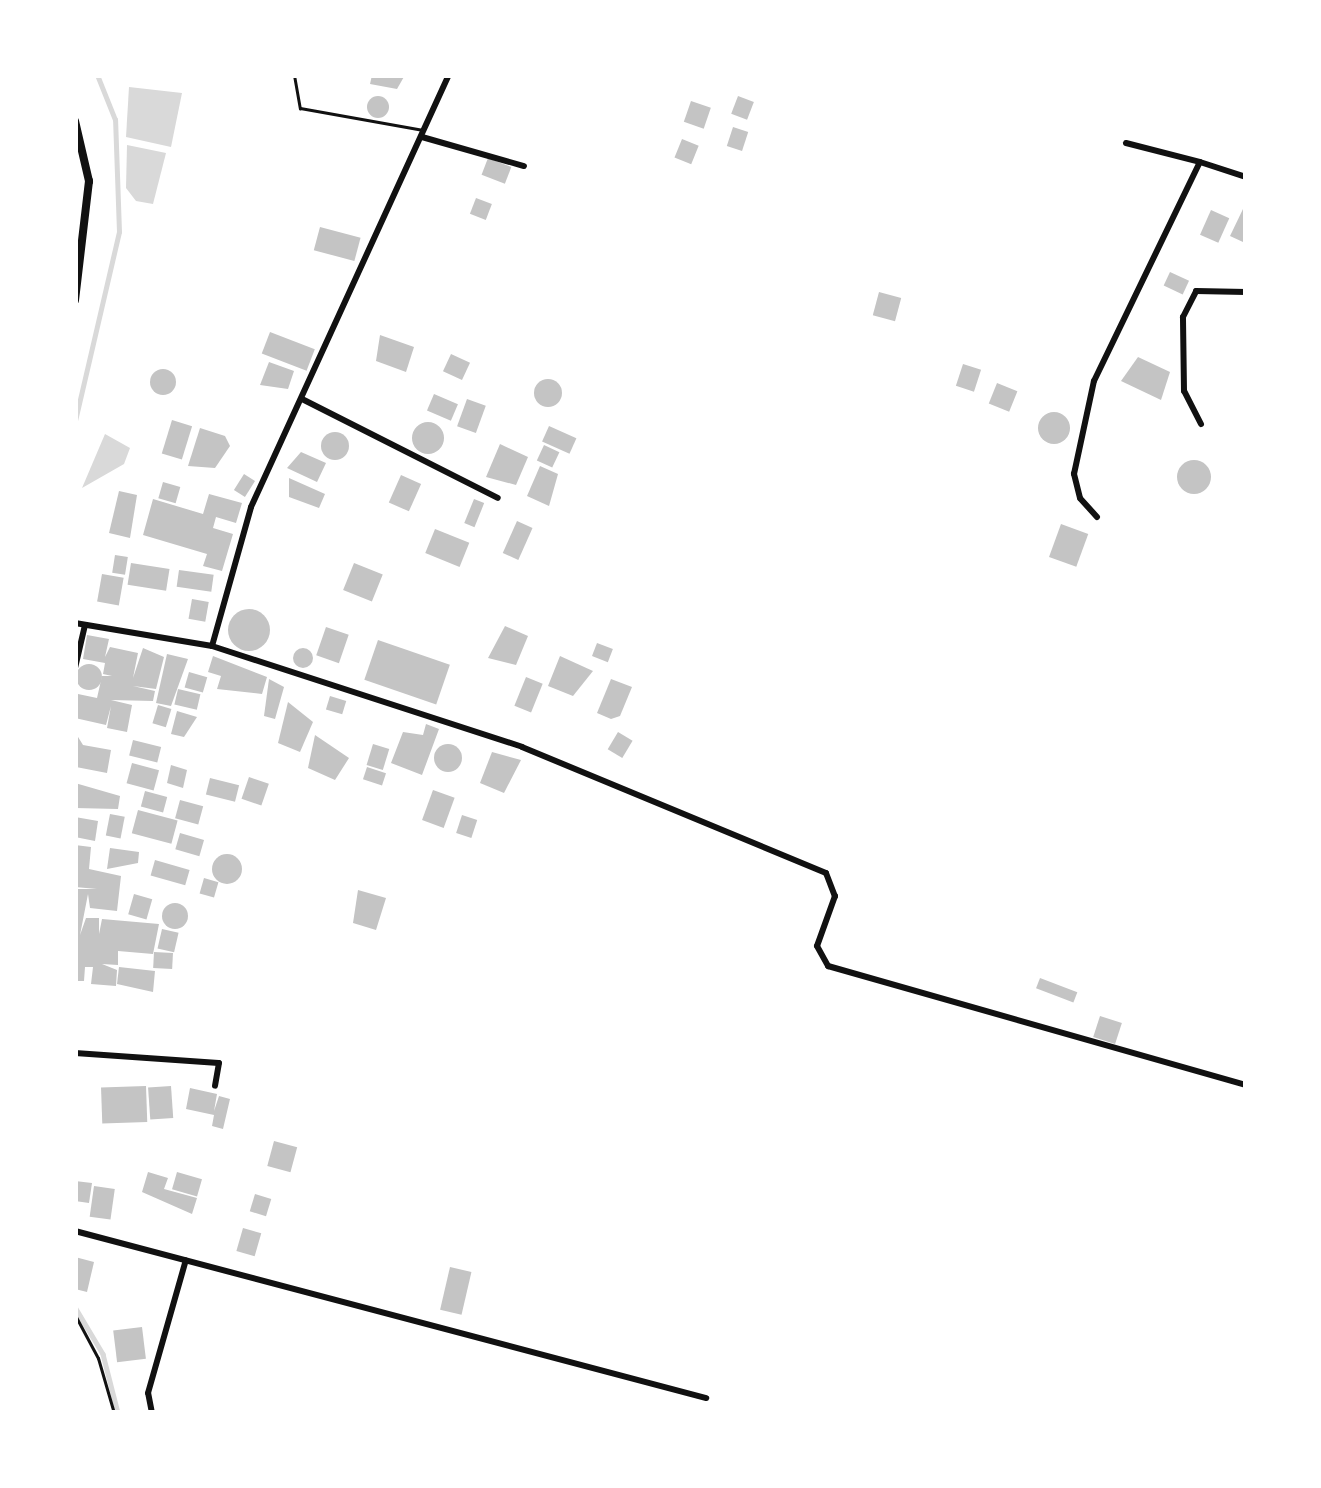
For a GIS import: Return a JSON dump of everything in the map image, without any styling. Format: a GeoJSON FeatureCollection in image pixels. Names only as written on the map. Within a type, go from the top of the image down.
{"type":"FeatureCollection","features":[{"type":"Feature","properties":{"kind":"street"},"geometry":{"type":"LineString","coordinates":[[212,646],[251,507],[449,75]]}},
{"type":"Feature","properties":{"kind":"street"},"geometry":{"type":"LineString","coordinates":[[75,121],[89,181],[75,300]]}},
{"type":"Feature","properties":{"kind":"street"},"geometry":{"type":"LineString","coordinates":[[423,134],[524,166]]}},
{"type":"Feature","properties":{"kind":"street"},"geometry":{"type":"LineString","coordinates":[[1126,143],[1246,177]]}},
{"type":"Feature","properties":{"kind":"street"},"geometry":{"type":"LineString","coordinates":[[1097,517],[1080,498],[1075,474],[1094,381],[1200,162]]}},
{"type":"Feature","properties":{"kind":"street"},"geometry":{"type":"LineString","coordinates":[[1201,424],[1184,392],[1183,317],[1196,291],[1246,292]]}},
{"type":"Feature","properties":{"kind":"street"},"geometry":{"type":"LineString","coordinates":[[304,400],[498,498]]}},
{"type":"Feature","properties":{"kind":"street"},"geometry":{"type":"LineString","coordinates":[[75,623],[212,646],[522,747],[826,873],[835,896],[817,946],[828,966],[1246,1085]]}},
{"type":"Feature","properties":{"kind":"street"},"geometry":{"type":"LineString","coordinates":[[75,668],[85,625]]}},
{"type":"Feature","properties":{"kind":"street"},"geometry":{"type":"LineString","coordinates":[[75,1054],[219,1063],[215,1086]]}},
{"type":"Feature","properties":{"kind":"street"},"geometry":{"type":"LineString","coordinates":[[75,1231],[706,1398]]}},
{"type":"Feature","properties":{"kind":"street"},"geometry":{"type":"LineString","coordinates":[[152,1413],[148,1393],[186,1260]]}},
{"type":"Feature","properties":{"kind":"lane"},"geometry":{"type":"LineString","coordinates":[[294,75],[291,92],[300,108],[423,134]]}},
{"type":"Feature","properties":{"kind":"path"},"geometry":{"type":"LineString","coordinates":[[75,1315],[114,1413]]}},
{"type":"Feature","properties":{"kind":"shaded area"},"geometry":{"type":"Polygon","coordinates":[[[129,87],[182,93],[171,147],[126,137],[129,87]]]}},
{"type":"Feature","properties":{"kind":"shaded area"},"geometry":{"type":"Polygon","coordinates":[[[127,145],[166,153],[153,204],[136,201],[126,188],[127,145]]]}},
{"type":"Feature","properties":{"kind":"shaded area"},"geometry":{"type":"Polygon","coordinates":[[[105,434],[130,448],[124,464],[82,488],[105,434]]]}},
{"type":"Feature","properties":{"kind":"building"},"geometry":{"type":"Polygon","coordinates":[[[372,75],[405,75],[397,89],[370,84],[372,75]]]}},
{"type":"Feature","properties":{"kind":"building"},"geometry":{"type":"Polygon","coordinates":[[[378,96],[389,107],[378,118],[367,107],[378,96]]]}},
{"type":"Feature","properties":{"kind":"building"},"geometry":{"type":"Polygon","coordinates":[[[738,96],[754,102],[747,120],[731,114],[738,96]]]}},
{"type":"Feature","properties":{"kind":"building"},"geometry":{"type":"Polygon","coordinates":[[[691,101],[711,108],[704,129],[684,122],[691,101]]]}},
{"type":"Feature","properties":{"kind":"building"},"geometry":{"type":"Polygon","coordinates":[[[733,127],[748,132],[742,151],[727,146],[733,127]]]}},
{"type":"Feature","properties":{"kind":"building"},"geometry":{"type":"Polygon","coordinates":[[[682,139],[699,146],[691,164],[675,158],[682,139]]]}},
{"type":"Feature","properties":{"kind":"building"},"geometry":{"type":"Polygon","coordinates":[[[488,158],[511,167],[505,184],[482,175],[488,158]]]}},
{"type":"Feature","properties":{"kind":"building"},"geometry":{"type":"Polygon","coordinates":[[[476,198],[492,204],[486,220],[470,214],[476,198]]]}},
{"type":"Feature","properties":{"kind":"building"},"geometry":{"type":"Polygon","coordinates":[[[1243,209],[1246,211],[1243,242],[1230,236],[1243,209]]]}},
{"type":"Feature","properties":{"kind":"building"},"geometry":{"type":"Polygon","coordinates":[[[1211,210],[1229,218],[1218,243],[1200,235],[1211,210]]]}},
{"type":"Feature","properties":{"kind":"building"},"geometry":{"type":"Polygon","coordinates":[[[320,227],[361,238],[354,261],[314,250],[320,227]]]}},
{"type":"Feature","properties":{"kind":"building"},"geometry":{"type":"Polygon","coordinates":[[[1170,272],[1189,281],[1183,294],[1164,286],[1170,272]]]}},
{"type":"Feature","properties":{"kind":"building"},"geometry":{"type":"Polygon","coordinates":[[[879,292],[901,298],[895,321],[873,315],[879,292]]]}},
{"type":"Feature","properties":{"kind":"building"},"geometry":{"type":"Polygon","coordinates":[[[270,332],[315,349],[307,371],[262,353],[270,332]]]}},
{"type":"Feature","properties":{"kind":"building"},"geometry":{"type":"Polygon","coordinates":[[[380,335],[414,347],[406,372],[376,361],[380,335]]]}},
{"type":"Feature","properties":{"kind":"building"},"geometry":{"type":"Polygon","coordinates":[[[451,354],[470,363],[462,380],[443,371],[451,354]]]}},
{"type":"Feature","properties":{"kind":"building"},"geometry":{"type":"Polygon","coordinates":[[[1138,357],[1170,372],[1161,400],[1121,381],[1138,357]]]}},
{"type":"Feature","properties":{"kind":"building"},"geometry":{"type":"Polygon","coordinates":[[[269,362],[294,371],[288,389],[260,385],[269,362]]]}},
{"type":"Feature","properties":{"kind":"building"},"geometry":{"type":"Polygon","coordinates":[[[963,364],[981,370],[974,392],[956,386],[963,364]]]}},
{"type":"Feature","properties":{"kind":"building"},"geometry":{"type":"Polygon","coordinates":[[[163,369],[176,382],[163,395],[150,382],[163,369]]]}},
{"type":"Feature","properties":{"kind":"building"},"geometry":{"type":"Polygon","coordinates":[[[548,379],[558,383],[562,393],[558,403],[548,407],[538,403],[534,393],[538,383],[548,379]]]}},
{"type":"Feature","properties":{"kind":"building"},"geometry":{"type":"Polygon","coordinates":[[[997,383],[1017,391],[1009,412],[989,403],[997,383]]]}},
{"type":"Feature","properties":{"kind":"building"},"geometry":{"type":"Polygon","coordinates":[[[434,394],[458,404],[451,421],[427,411],[434,394]]]}},
{"type":"Feature","properties":{"kind":"building"},"geometry":{"type":"Polygon","coordinates":[[[467,399],[486,406],[476,433],[457,426],[467,399]]]}},
{"type":"Feature","properties":{"kind":"building"},"geometry":{"type":"Polygon","coordinates":[[[1054,412],[1065,417],[1070,428],[1065,439],[1054,444],[1043,439],[1038,428],[1043,417],[1054,412]]]}},
{"type":"Feature","properties":{"kind":"building"},"geometry":{"type":"Polygon","coordinates":[[[172,420],[192,426],[182,460],[162,453],[172,420]]]}},
{"type":"Feature","properties":{"kind":"building"},"geometry":{"type":"Polygon","coordinates":[[[428,422],[439,427],[444,438],[439,449],[428,454],[417,449],[412,438],[417,427],[428,422]]]}},
{"type":"Feature","properties":{"kind":"building"},"geometry":{"type":"Polygon","coordinates":[[[549,426],[576,438],[569,454],[542,442],[549,426]]]}},
{"type":"Feature","properties":{"kind":"building"},"geometry":{"type":"Polygon","coordinates":[[[200,428],[225,436],[230,446],[215,468],[188,466],[200,428]]]}},
{"type":"Feature","properties":{"kind":"building"},"geometry":{"type":"Polygon","coordinates":[[[335,432],[345,436],[349,446],[345,456],[335,460],[325,456],[321,446],[325,436],[335,432]]]}},
{"type":"Feature","properties":{"kind":"building"},"geometry":{"type":"Polygon","coordinates":[[[500,444],[528,457],[516,485],[486,477],[500,444]]]}},
{"type":"Feature","properties":{"kind":"building"},"geometry":{"type":"Polygon","coordinates":[[[544,445],[559,452],[552,468],[537,460],[544,445]]]}},
{"type":"Feature","properties":{"kind":"building"},"geometry":{"type":"Polygon","coordinates":[[[301,452],[326,463],[317,482],[287,468],[301,452]]]}},
{"type":"Feature","properties":{"kind":"building"},"geometry":{"type":"Polygon","coordinates":[[[1194,460],[1206,465],[1211,477],[1206,489],[1194,494],[1182,489],[1177,477],[1182,465],[1194,460]]]}},
{"type":"Feature","properties":{"kind":"building"},"geometry":{"type":"Polygon","coordinates":[[[540,466],[558,474],[549,506],[527,496],[540,466]]]}},
{"type":"Feature","properties":{"kind":"building"},"geometry":{"type":"Polygon","coordinates":[[[244,474],[255,481],[245,497],[234,490],[244,474]]]}},
{"type":"Feature","properties":{"kind":"building"},"geometry":{"type":"Polygon","coordinates":[[[401,475],[421,484],[409,511],[389,502],[401,475]]]}},
{"type":"Feature","properties":{"kind":"building"},"geometry":{"type":"Polygon","coordinates":[[[289,478],[325,494],[319,508],[289,497],[289,478]]]}},
{"type":"Feature","properties":{"kind":"building"},"geometry":{"type":"Polygon","coordinates":[[[163,482],[180,487],[176,503],[158,498],[163,482]]]}},
{"type":"Feature","properties":{"kind":"building"},"geometry":{"type":"Polygon","coordinates":[[[119,491],[137,495],[130,538],[109,533],[119,491]]]}},
{"type":"Feature","properties":{"kind":"building"},"geometry":{"type":"Polygon","coordinates":[[[209,494],[242,503],[236,523],[216,517],[213,528],[233,534],[222,571],[203,566],[207,554],[143,535],[153,499],[203,514],[209,494]]]}},
{"type":"Feature","properties":{"kind":"building"},"geometry":{"type":"Polygon","coordinates":[[[474,499],[484,503],[474,527],[464,523],[474,499]]]}},
{"type":"Feature","properties":{"kind":"building"},"geometry":{"type":"Polygon","coordinates":[[[517,521],[533,528],[518,560],[503,553],[517,521]]]}},
{"type":"Feature","properties":{"kind":"building"},"geometry":{"type":"Polygon","coordinates":[[[1061,524],[1088,534],[1076,567],[1049,557],[1061,524]]]}},
{"type":"Feature","properties":{"kind":"building"},"geometry":{"type":"Polygon","coordinates":[[[435,529],[469,543],[460,567],[425,553],[435,529]]]}},
{"type":"Feature","properties":{"kind":"building"},"geometry":{"type":"Polygon","coordinates":[[[115,555],[128,557],[125,575],[112,573],[115,555]]]}},
{"type":"Feature","properties":{"kind":"building"},"geometry":{"type":"Polygon","coordinates":[[[131,563],[170,569],[166,591],[128,585],[131,563]]]}},
{"type":"Feature","properties":{"kind":"building"},"geometry":{"type":"Polygon","coordinates":[[[354,563],[383,575],[372,602],[343,590],[354,563]]]}},
{"type":"Feature","properties":{"kind":"building"},"geometry":{"type":"Polygon","coordinates":[[[179,570],[214,575],[211,592],[177,587],[179,570]]]}},
{"type":"Feature","properties":{"kind":"building"},"geometry":{"type":"Polygon","coordinates":[[[102,574],[124,578],[119,605],[97,602],[102,574]]]}},
{"type":"Feature","properties":{"kind":"building"},"geometry":{"type":"Polygon","coordinates":[[[192,599],[209,602],[205,622],[189,619],[192,599]]]}},
{"type":"Feature","properties":{"kind":"building"},"geometry":{"type":"Polygon","coordinates":[[[249,609],[264,615],[270,630],[264,645],[249,651],[234,645],[228,630],[234,615],[249,609]]]}},
{"type":"Feature","properties":{"kind":"building"},"geometry":{"type":"Polygon","coordinates":[[[505,626],[528,636],[516,665],[488,658],[505,626]]]}},
{"type":"Feature","properties":{"kind":"building"},"geometry":{"type":"Polygon","coordinates":[[[326,627],[349,635],[339,663],[316,655],[326,627]]]}},
{"type":"Feature","properties":{"kind":"building"},"geometry":{"type":"Polygon","coordinates":[[[87,635],[109,639],[105,657],[110,647],[138,653],[133,678],[143,648],[164,657],[156,689],[133,686],[155,691],[153,701],[111,700],[132,705],[127,732],[107,728],[111,706],[106,725],[75,718],[78,694],[97,698],[102,676],[112,676],[103,674],[105,663],[83,659],[87,635]]]}},
{"type":"Feature","properties":{"kind":"building"},"geometry":{"type":"Polygon","coordinates":[[[378,640],[450,665],[436,704],[364,680],[378,640]]]}},
{"type":"Feature","properties":{"kind":"building"},"geometry":{"type":"Polygon","coordinates":[[[597,643],[613,649],[608,662],[592,656],[597,643]]]}},
{"type":"Feature","properties":{"kind":"building"},"geometry":{"type":"Polygon","coordinates":[[[303,648],[313,658],[303,668],[293,658],[303,648]]]}},
{"type":"Feature","properties":{"kind":"building"},"geometry":{"type":"Polygon","coordinates":[[[167,654],[188,659],[171,706],[156,703],[167,654]]]}},
{"type":"Feature","properties":{"kind":"building"},"geometry":{"type":"Polygon","coordinates":[[[213,656],[267,677],[262,694],[217,689],[221,676],[208,672],[213,656]]]}},
{"type":"Feature","properties":{"kind":"building"},"geometry":{"type":"Polygon","coordinates":[[[560,656],[593,671],[573,696],[548,686],[560,656]]]}},
{"type":"Feature","properties":{"kind":"building"},"geometry":{"type":"Polygon","coordinates":[[[89,664],[102,677],[89,690],[76,677],[89,664]]]}},
{"type":"Feature","properties":{"kind":"building"},"geometry":{"type":"Polygon","coordinates":[[[189,672],[207,677],[203,693],[185,687],[189,672]]]}},
{"type":"Feature","properties":{"kind":"building"},"geometry":{"type":"Polygon","coordinates":[[[526,677],[543,684],[531,712],[514,706],[526,677]]]}},
{"type":"Feature","properties":{"kind":"building"},"geometry":{"type":"Polygon","coordinates":[[[269,679],[284,687],[275,719],[264,716],[269,679]]]}},
{"type":"Feature","properties":{"kind":"building"},"geometry":{"type":"Polygon","coordinates":[[[611,679],[632,687],[620,716],[611,719],[597,713],[611,679]]]}},
{"type":"Feature","properties":{"kind":"building"},"geometry":{"type":"Polygon","coordinates":[[[178,689],[200,694],[197,710],[174,705],[178,689]]]}},
{"type":"Feature","properties":{"kind":"building"},"geometry":{"type":"Polygon","coordinates":[[[330,696],[346,701],[342,714],[326,709],[330,696]]]}},
{"type":"Feature","properties":{"kind":"building"},"geometry":{"type":"Polygon","coordinates":[[[288,702],[313,722],[300,752],[278,743],[288,702]]]}},
{"type":"Feature","properties":{"kind":"building"},"geometry":{"type":"Polygon","coordinates":[[[158,705],[171,709],[166,727],[152,723],[158,705]]]}},
{"type":"Feature","properties":{"kind":"building"},"geometry":{"type":"Polygon","coordinates":[[[177,711],[197,717],[184,737],[171,734],[177,711]]]}},
{"type":"Feature","properties":{"kind":"building"},"geometry":{"type":"Polygon","coordinates":[[[426,724],[439,729],[422,775],[391,763],[403,732],[423,735],[426,724]]]}},
{"type":"Feature","properties":{"kind":"building"},"geometry":{"type":"Polygon","coordinates":[[[75,732],[83,745],[111,750],[107,773],[76,767],[75,732]]]}},
{"type":"Feature","properties":{"kind":"building"},"geometry":{"type":"Polygon","coordinates":[[[618,732],[633,741],[622,758],[608,749],[618,732]]]}},
{"type":"Feature","properties":{"kind":"building"},"geometry":{"type":"Polygon","coordinates":[[[315,735],[349,758],[335,780],[308,768],[315,735]]]}},
{"type":"Feature","properties":{"kind":"building"},"geometry":{"type":"Polygon","coordinates":[[[133,740],[161,747],[157,763],[129,756],[133,740]]]}},
{"type":"Feature","properties":{"kind":"building"},"geometry":{"type":"Polygon","coordinates":[[[373,744],[389,749],[383,770],[367,765],[373,744]]]}},
{"type":"Feature","properties":{"kind":"building"},"geometry":{"type":"Polygon","coordinates":[[[448,744],[458,748],[462,758],[458,768],[448,772],[438,768],[434,758],[438,748],[448,744]]]}},
{"type":"Feature","properties":{"kind":"building"},"geometry":{"type":"Polygon","coordinates":[[[492,752],[521,760],[504,793],[480,783],[492,752]]]}},
{"type":"Feature","properties":{"kind":"building"},"geometry":{"type":"Polygon","coordinates":[[[132,763],[159,770],[154,791],[127,783],[132,763]]]}},
{"type":"Feature","properties":{"kind":"building"},"geometry":{"type":"Polygon","coordinates":[[[171,765],[187,770],[183,788],[167,783],[171,765]]]}},
{"type":"Feature","properties":{"kind":"building"},"geometry":{"type":"Polygon","coordinates":[[[367,767],[386,773],[382,786],[363,779],[367,767]]]}},
{"type":"Feature","properties":{"kind":"building"},"geometry":{"type":"Polygon","coordinates":[[[249,777],[269,784],[261,806],[242,799],[249,777]]]}},
{"type":"Feature","properties":{"kind":"building"},"geometry":{"type":"Polygon","coordinates":[[[210,778],[239,785],[235,802],[206,794],[210,778]]]}},
{"type":"Feature","properties":{"kind":"building"},"geometry":{"type":"Polygon","coordinates":[[[75,783],[120,796],[118,809],[75,808],[75,783]]]}},
{"type":"Feature","properties":{"kind":"building"},"geometry":{"type":"Polygon","coordinates":[[[433,790],[455,798],[444,828],[422,820],[433,790]]]}},
{"type":"Feature","properties":{"kind":"building"},"geometry":{"type":"Polygon","coordinates":[[[145,791],[167,797],[163,812],[141,806],[145,791]]]}},
{"type":"Feature","properties":{"kind":"building"},"geometry":{"type":"Polygon","coordinates":[[[180,800],[203,806],[198,825],[175,818],[180,800]]]}},
{"type":"Feature","properties":{"kind":"building"},"geometry":{"type":"Polygon","coordinates":[[[138,810],[178,821],[171,844],[132,833],[138,810]]]}},
{"type":"Feature","properties":{"kind":"building"},"geometry":{"type":"Polygon","coordinates":[[[110,814],[125,817],[121,838],[106,836],[110,814]]]}},
{"type":"Feature","properties":{"kind":"building"},"geometry":{"type":"Polygon","coordinates":[[[462,815],[477,820],[471,838],[456,833],[462,815]]]}},
{"type":"Feature","properties":{"kind":"building"},"geometry":{"type":"Polygon","coordinates":[[[75,817],[98,821],[95,841],[75,837],[75,817]]]}},
{"type":"Feature","properties":{"kind":"building"},"geometry":{"type":"Polygon","coordinates":[[[180,833],[204,840],[199,856],[175,849],[180,833]]]}},
{"type":"Feature","properties":{"kind":"building"},"geometry":{"type":"Polygon","coordinates":[[[75,845],[91,847],[89,869],[121,876],[117,911],[90,908],[88,894],[80,935],[86,918],[99,918],[99,934],[102,919],[159,924],[153,954],[118,951],[118,965],[102,964],[117,970],[116,986],[91,984],[93,967],[85,967],[84,981],[75,981],[75,889],[97,889],[75,887],[75,845]]]}},
{"type":"Feature","properties":{"kind":"building"},"geometry":{"type":"Polygon","coordinates":[[[110,848],[139,852],[138,863],[107,869],[110,848]]]}},
{"type":"Feature","properties":{"kind":"building"},"geometry":{"type":"Polygon","coordinates":[[[227,854],[238,858],[242,869],[238,880],[227,884],[216,880],[212,869],[216,858],[227,854]]]}},
{"type":"Feature","properties":{"kind":"building"},"geometry":{"type":"Polygon","coordinates":[[[155,860],[190,870],[185,885],[151,875],[155,860]]]}},
{"type":"Feature","properties":{"kind":"building"},"geometry":{"type":"Polygon","coordinates":[[[204,878],[218,882],[214,898],[200,893],[204,878]]]}},
{"type":"Feature","properties":{"kind":"building"},"geometry":{"type":"Polygon","coordinates":[[[358,890],[386,898],[376,930],[353,923],[358,890]]]}},
{"type":"Feature","properties":{"kind":"building"},"geometry":{"type":"Polygon","coordinates":[[[134,894],[152,899],[146,919],[128,914],[134,894]]]}},
{"type":"Feature","properties":{"kind":"building"},"geometry":{"type":"Polygon","coordinates":[[[175,903],[188,916],[175,929],[162,916],[175,903]]]}},
{"type":"Feature","properties":{"kind":"building"},"geometry":{"type":"Polygon","coordinates":[[[162,929],[179,933],[174,952],[158,948],[162,929]]]}},
{"type":"Feature","properties":{"kind":"building"},"geometry":{"type":"Polygon","coordinates":[[[154,952],[173,953],[172,969],[153,968],[154,952]]]}},
{"type":"Feature","properties":{"kind":"building"},"geometry":{"type":"Polygon","coordinates":[[[119,967],[155,971],[153,992],[117,984],[119,967]]]}},
{"type":"Feature","properties":{"kind":"building"},"geometry":{"type":"Polygon","coordinates":[[[1040,978],[1077,992],[1073,1003],[1036,988],[1040,978]]]}},
{"type":"Feature","properties":{"kind":"building"},"geometry":{"type":"Polygon","coordinates":[[[1100,1016],[1122,1023],[1115,1044],[1093,1037],[1100,1016]]]}},
{"type":"Feature","properties":{"kind":"building"},"geometry":{"type":"Polygon","coordinates":[[[146,1086],[147,1122],[102,1124],[101,1088],[146,1086]]]}},
{"type":"Feature","properties":{"kind":"building"},"geometry":{"type":"Polygon","coordinates":[[[171,1086],[173,1118],[150,1120],[148,1088],[171,1086]]]}},
{"type":"Feature","properties":{"kind":"building"},"geometry":{"type":"Polygon","coordinates":[[[190,1088],[217,1094],[214,1111],[219,1096],[230,1099],[223,1129],[212,1126],[214,1115],[186,1109],[190,1088]]]}},
{"type":"Feature","properties":{"kind":"building"},"geometry":{"type":"Polygon","coordinates":[[[274,1141],[297,1147],[290,1172],[267,1166],[274,1141]]]}},
{"type":"Feature","properties":{"kind":"building"},"geometry":{"type":"Polygon","coordinates":[[[148,1172],[168,1178],[164,1189],[197,1198],[192,1214],[142,1192],[148,1172]]]}},
{"type":"Feature","properties":{"kind":"building"},"geometry":{"type":"Polygon","coordinates":[[[177,1172],[202,1179],[197,1196],[172,1189],[177,1172]]]}},
{"type":"Feature","properties":{"kind":"building"},"geometry":{"type":"Polygon","coordinates":[[[75,1181],[92,1183],[89,1203],[75,1201],[75,1181]]]}},
{"type":"Feature","properties":{"kind":"building"},"geometry":{"type":"Polygon","coordinates":[[[94,1186],[115,1189],[110,1220],[90,1217],[94,1186]]]}},
{"type":"Feature","properties":{"kind":"building"},"geometry":{"type":"Polygon","coordinates":[[[255,1194],[271,1199],[266,1216],[250,1211],[255,1194]]]}},
{"type":"Feature","properties":{"kind":"building"},"geometry":{"type":"Polygon","coordinates":[[[243,1228],[261,1233],[255,1256],[236,1251],[243,1228]]]}},
{"type":"Feature","properties":{"kind":"building"},"geometry":{"type":"Polygon","coordinates":[[[75,1257],[94,1262],[87,1292],[75,1289],[75,1257]]]}},
{"type":"Feature","properties":{"kind":"building"},"geometry":{"type":"Polygon","coordinates":[[[450,1267],[471,1272],[462,1315],[440,1310],[450,1267]]]}},
{"type":"Feature","properties":{"kind":"building"},"geometry":{"type":"Polygon","coordinates":[[[142,1327],[146,1359],[117,1362],[113,1331],[142,1327]]]}},
{"type":"Feature","properties":{"kind":"waterway"},"geometry":{"type":"LineString","coordinates":[[75,421],[119,232],[115,120],[97,75]]}},
{"type":"Feature","properties":{"kind":"waterway"},"geometry":{"type":"LineString","coordinates":[[75,1307],[103,1354],[118,1413]]}}]}
